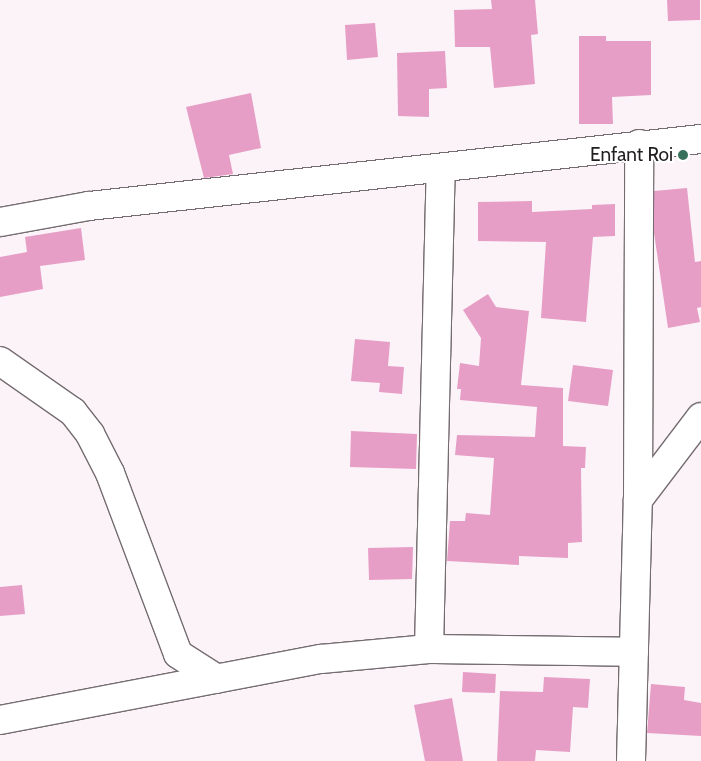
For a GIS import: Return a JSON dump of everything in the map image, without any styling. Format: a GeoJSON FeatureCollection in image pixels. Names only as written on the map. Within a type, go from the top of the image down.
{"type":"FeatureCollection","features":[{"type":"Feature","properties":{"kind":"street"},"geometry":{"type":"LineString","coordinates":[[0,222],[88,206],[441,169],[640,144],[701,139]]}},
{"type":"Feature","properties":{"kind":"street"},"geometry":{"type":"LineString","coordinates":[[631,761],[638,500],[640,144]]}},
{"type":"Feature","properties":{"kind":"street"},"geometry":{"type":"LineString","coordinates":[[429,649],[441,169]]}},
{"type":"Feature","properties":{"kind":"street"},"geometry":{"type":"LineString","coordinates":[[0,362],[73,412],[90,434],[110,473],[178,654],[217,679]]}},
{"type":"Feature","properties":{"kind":"street"},"geometry":{"type":"LineString","coordinates":[[638,500],[701,417]]}},
{"type":"Feature","properties":{"kind":"street"},"geometry":{"type":"LineString","coordinates":[[0,720],[321,659],[429,649],[634,652]]}},
{"type":"Feature","properties":{"kind":"building"},"geometry":{"type":"Polygon","coordinates":[[[491,0],[535,0],[538,34],[531,35],[535,84],[494,88],[490,47],[455,47],[454,10],[492,9],[491,0]]]}},
{"type":"Feature","properties":{"kind":"building"},"geometry":{"type":"Polygon","coordinates":[[[667,0],[700,0],[700,20],[668,21],[667,0]]]}},
{"type":"Feature","properties":{"kind":"building"},"geometry":{"type":"Polygon","coordinates":[[[375,23],[378,57],[347,60],[345,25],[375,23]]]}},
{"type":"Feature","properties":{"kind":"building"},"geometry":{"type":"Polygon","coordinates":[[[579,36],[606,36],[606,41],[651,41],[651,95],[612,97],[613,124],[579,124],[579,36]]]}},
{"type":"Feature","properties":{"kind":"building"},"geometry":{"type":"Polygon","coordinates":[[[445,51],[447,88],[429,89],[429,117],[398,116],[397,53],[445,51]]]}},
{"type":"Feature","properties":{"kind":"building"},"geometry":{"type":"Polygon","coordinates":[[[251,93],[261,148],[229,155],[233,174],[204,178],[186,107],[251,93]]]}},
{"type":"Feature","properties":{"kind":"building"},"geometry":{"type":"Polygon","coordinates":[[[687,188],[695,262],[701,261],[701,307],[697,308],[700,322],[668,328],[654,233],[654,191],[687,188]]]}},
{"type":"Feature","properties":{"kind":"building"},"geometry":{"type":"Polygon","coordinates":[[[532,201],[532,212],[592,209],[592,205],[615,204],[615,236],[593,237],[586,322],[541,318],[546,242],[478,241],[478,202],[532,201]]]}},
{"type":"Feature","properties":{"kind":"building"},"geometry":{"type":"Polygon","coordinates":[[[81,228],[85,260],[40,266],[43,289],[0,297],[0,257],[27,252],[25,237],[81,228]]]}},
{"type":"Feature","properties":{"kind":"building"},"geometry":{"type":"Polygon","coordinates":[[[488,294],[496,307],[529,311],[521,385],[563,388],[563,446],[586,447],[585,468],[581,468],[582,542],[568,543],[568,558],[519,556],[519,565],[447,561],[450,521],[465,521],[466,513],[490,515],[494,458],[455,455],[457,435],[535,437],[537,407],[460,400],[461,389],[457,389],[460,363],[479,366],[481,338],[463,310],[488,294]]]}},
{"type":"Feature","properties":{"kind":"building"},"geometry":{"type":"Polygon","coordinates":[[[355,339],[390,342],[388,366],[404,367],[402,394],[379,392],[380,383],[351,381],[355,339]]]}},
{"type":"Feature","properties":{"kind":"building"},"geometry":{"type":"Polygon","coordinates":[[[573,365],[613,370],[608,406],[568,401],[573,365]]]}},
{"type":"Feature","properties":{"kind":"building"},"geometry":{"type":"Polygon","coordinates":[[[351,431],[417,434],[416,469],[350,467],[351,431]]]}},
{"type":"Feature","properties":{"kind":"building"},"geometry":{"type":"Polygon","coordinates":[[[413,547],[412,579],[369,580],[368,548],[413,547]]]}},
{"type":"Feature","properties":{"kind":"building"},"geometry":{"type":"Polygon","coordinates":[[[22,585],[25,614],[0,616],[0,587],[22,585]]]}},
{"type":"Feature","properties":{"kind":"building"},"geometry":{"type":"Polygon","coordinates":[[[463,672],[496,674],[495,693],[462,692],[463,672]]]}},
{"type":"Feature","properties":{"kind":"building"},"geometry":{"type":"Polygon","coordinates":[[[544,677],[590,679],[588,708],[573,707],[570,752],[536,750],[535,761],[497,761],[500,691],[543,692],[544,677]]]}},
{"type":"Feature","properties":{"kind":"building"},"geometry":{"type":"Polygon","coordinates":[[[651,684],[685,687],[684,700],[701,703],[701,736],[647,733],[651,684]]]}},
{"type":"Feature","properties":{"kind":"building"},"geometry":{"type":"Polygon","coordinates":[[[452,698],[463,761],[425,761],[414,705],[452,698]]]}},
{"type":"Feature","properties":{"kind":"place","name":"Enfant Roi"},"geometry":{"type":"Point","coordinates":[683,155]}}]}
